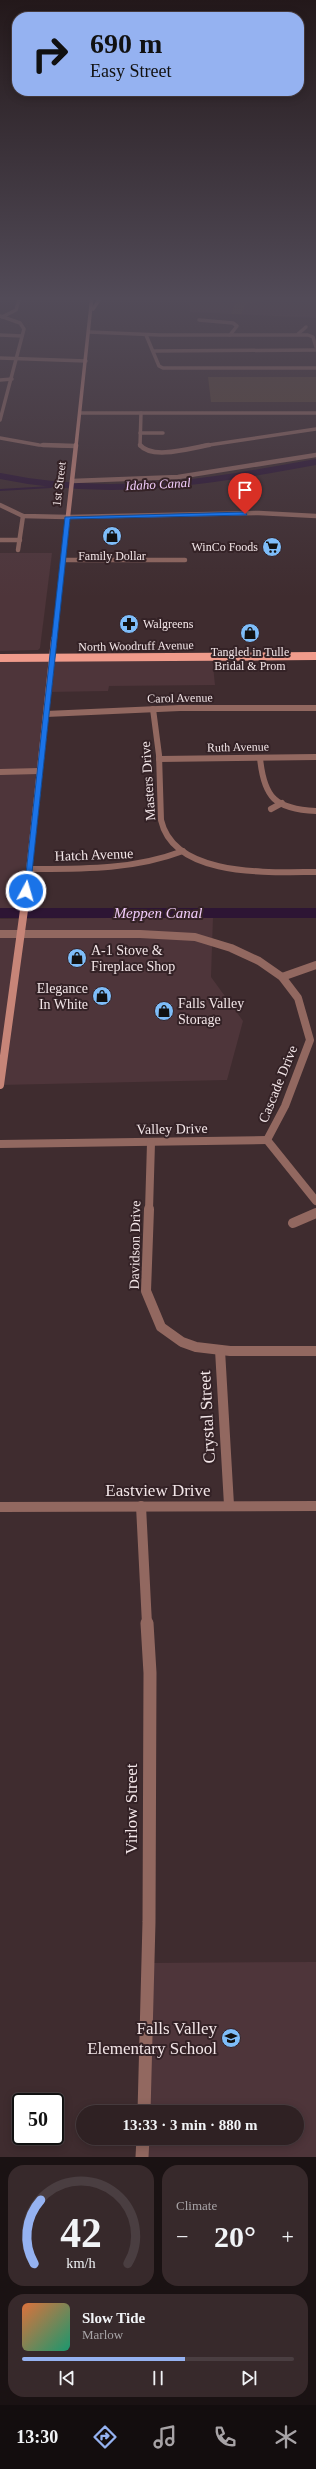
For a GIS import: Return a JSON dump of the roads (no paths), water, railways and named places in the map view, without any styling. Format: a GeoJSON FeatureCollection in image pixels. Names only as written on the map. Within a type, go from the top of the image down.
{"type":"FeatureCollection","features":[{"type":"Feature","properties":{"kind":"main road","name":"1st Street"},"geometry":{"type":"LineString","coordinates":[[0,1085],[24,918],[67,517],[82,397]]}},
{"type":"Feature","properties":{"kind":"main road","name":"North Woodruff Avenue"},"geometry":{"type":"LineString","coordinates":[[0,658],[316,656]]}},
{"type":"Feature","properties":{"kind":"street"},"geometry":{"type":"LineString","coordinates":[[0,420],[2,405]]}},
{"type":"Feature","properties":{"kind":"street"},"geometry":{"type":"LineString","coordinates":[[80,413],[316,412]]}},
{"type":"Feature","properties":{"kind":"street"},"geometry":{"type":"LineString","coordinates":[[141,413],[140,433],[142,448],[151,452],[161,453],[316,429]]}},
{"type":"Feature","properties":{"kind":"street"},"geometry":{"type":"LineString","coordinates":[[232,413],[233,419]]}},
{"type":"Feature","properties":{"kind":"street"},"geometry":{"type":"LineString","coordinates":[[140,433],[163,433]]}},
{"type":"Feature","properties":{"kind":"street"},"geometry":{"type":"LineString","coordinates":[[0,438],[39,445],[76,446]]}},
{"type":"Feature","properties":{"kind":"street"},"geometry":{"type":"LineString","coordinates":[[72,482],[178,477],[316,454]]}},
{"type":"Feature","properties":{"kind":"street"},"geometry":{"type":"LineString","coordinates":[[0,505],[11,513],[23,516],[67,517],[259,513],[316,516]]}},
{"type":"Feature","properties":{"kind":"street"},"geometry":{"type":"LineString","coordinates":[[18,550],[23,516]]}},
{"type":"Feature","properties":{"kind":"street"},"geometry":{"type":"LineString","coordinates":[[0,540],[20,540]]}},
{"type":"Feature","properties":{"kind":"street"},"geometry":{"type":"LineString","coordinates":[[63,560],[184,560]]}},
{"type":"Feature","properties":{"kind":"street","name":"Carol Avenue"},"geometry":{"type":"LineString","coordinates":[[46,714],[153,709],[316,708]]}},
{"type":"Feature","properties":{"kind":"street","name":"Masters Drive"},"geometry":{"type":"LineString","coordinates":[[153,709],[159,759],[160,813],[163,827],[171,841],[183,851],[212,864],[240,870],[316,872]]}},
{"type":"Feature","properties":{"kind":"street","name":"Ruth Avenue"},"geometry":{"type":"LineString","coordinates":[[159,759],[316,757]]}},
{"type":"Feature","properties":{"kind":"street"},"geometry":{"type":"LineString","coordinates":[[260,758],[267,793],[282,803],[316,812]]}},
{"type":"Feature","properties":{"kind":"street"},"geometry":{"type":"LineString","coordinates":[[0,772],[39,771]]}},
{"type":"Feature","properties":{"kind":"street"},"geometry":{"type":"LineString","coordinates":[[271,810],[282,803]]}},
{"type":"Feature","properties":{"kind":"street","name":"Hatch Avenue"},"geometry":{"type":"LineString","coordinates":[[29,869],[129,868],[166,859],[183,851]]}},
{"type":"Feature","properties":{"kind":"street","name":"Cascade Drive"},"geometry":{"type":"LineString","coordinates":[[0,934],[140,934],[195,937],[231,948],[259,961],[282,977],[298,998],[313,1040],[285,1106],[273,1132],[267,1140]]}},
{"type":"Feature","properties":{"kind":"street"},"geometry":{"type":"LineString","coordinates":[[282,977],[316,965]]}},
{"type":"Feature","properties":{"kind":"street"},"geometry":{"type":"LineString","coordinates":[[267,1140],[316,1201]]}},
{"type":"Feature","properties":{"kind":"street","name":"Valley Drive"},"geometry":{"type":"LineString","coordinates":[[0,1144],[151,1143],[267,1140]]}},
{"type":"Feature","properties":{"kind":"street","name":"Davidson Drive"},"geometry":{"type":"LineString","coordinates":[[151,1143],[146,1291],[161,1327],[182,1342],[196,1347],[220,1350],[316,1351]]}},
{"type":"Feature","properties":{"kind":"street"},"geometry":{"type":"LineString","coordinates":[[293,1223],[316,1214]]}},
{"type":"Feature","properties":{"kind":"street","name":"Crystal Street"},"geometry":{"type":"LineString","coordinates":[[220,1350],[228,1505]]}},
{"type":"Feature","properties":{"kind":"street","name":"Eastview Drive"},"geometry":{"type":"LineString","coordinates":[[0,1507],[228,1505],[316,1506]]}},
{"type":"Feature","properties":{"kind":"street","name":"Virlow Street"},"geometry":{"type":"LineString","coordinates":[[141,1506],[150,1673],[149,1922],[144,2105]]}},
{"type":"Feature","properties":{"kind":"street"},"geometry":{"type":"LineString","coordinates":[[142,2157],[143,2145]]}},
{"type":"Feature","properties":{"kind":"waterway","name":"Idaho Canal"},"geometry":{"type":"LineString","coordinates":[[0,476],[41,483],[120,487],[197,481],[236,476],[316,462]]}},
{"type":"Feature","properties":{"kind":"waterway"},"geometry":{"type":"LineString","coordinates":[[0,490],[51,487]]}},
{"type":"Feature","properties":{"kind":"waterway","name":"Meppen Canal"},"geometry":{"type":"LineString","coordinates":[[0,913],[316,913]]}},
{"type":"Feature","properties":{"kind":"place","name":"Family Dollar"},"geometry":{"type":"Point","coordinates":[112,536]}},
{"type":"Feature","properties":{"kind":"place","name":"WinCo Foods"},"geometry":{"type":"Point","coordinates":[272,547]}},
{"type":"Feature","properties":{"kind":"place","name":"Walgreens"},"geometry":{"type":"Point","coordinates":[129,624]}},
{"type":"Feature","properties":{"kind":"place","name":"Tangled in Tulle Bridal & Prom"},"geometry":{"type":"Point","coordinates":[250,633]}},
{"type":"Feature","properties":{"kind":"place","name":"A-1 Stove & Fireplace Shop"},"geometry":{"type":"Point","coordinates":[77,958]}},
{"type":"Feature","properties":{"kind":"place","name":"Elegance In White"},"geometry":{"type":"Point","coordinates":[102,996]}},
{"type":"Feature","properties":{"kind":"place","name":"Falls Valley Storage"},"geometry":{"type":"Point","coordinates":[164,1011]}},
{"type":"Feature","properties":{"kind":"place","name":"Falls Valley Elementary School"},"geometry":{"type":"Point","coordinates":[231,2038]}}]}
